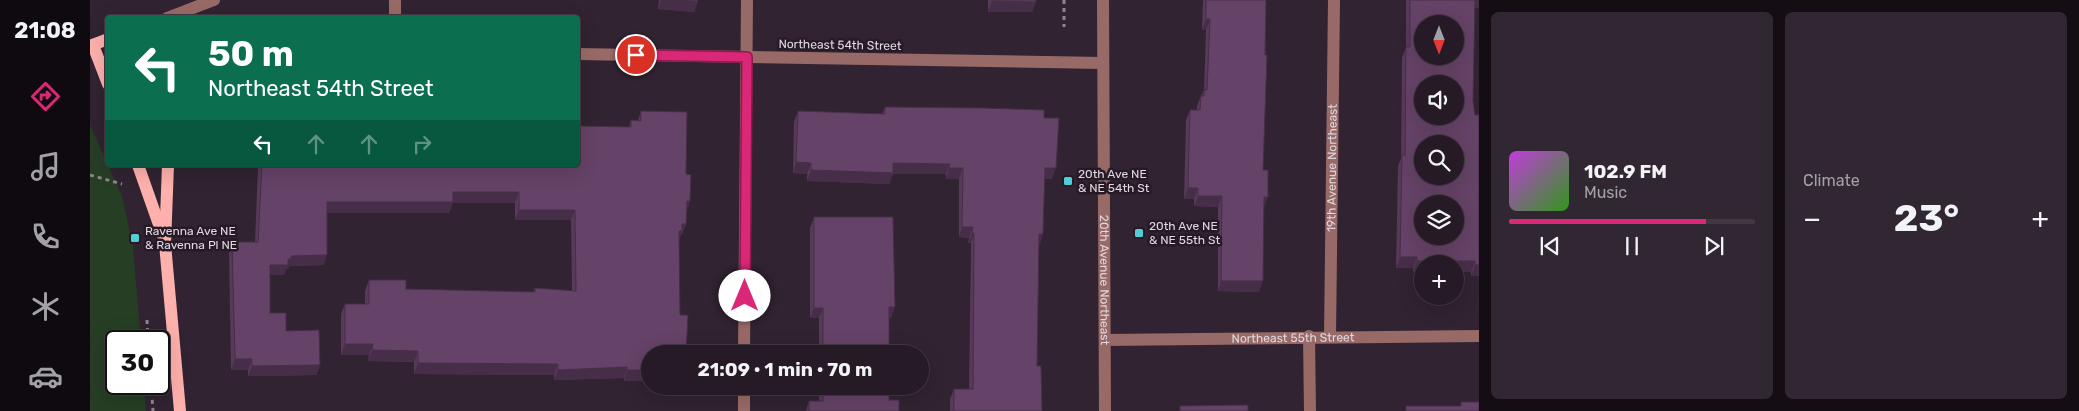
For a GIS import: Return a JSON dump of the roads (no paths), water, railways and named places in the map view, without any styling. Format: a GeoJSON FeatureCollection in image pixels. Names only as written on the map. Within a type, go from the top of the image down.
{"type":"FeatureCollection","features":[{"type":"Feature","properties":{"kind":"main road"},"geometry":{"type":"LineString","coordinates":[[105,40],[92,45],[105,77]]}},
{"type":"Feature","properties":{"kind":"main road"},"geometry":{"type":"LineString","coordinates":[[139,167],[165,244]]}},
{"type":"Feature","properties":{"kind":"main road"},"geometry":{"type":"LineString","coordinates":[[168,167],[165,244],[180,411]]}},
{"type":"Feature","properties":{"kind":"street"},"geometry":{"type":"LineString","coordinates":[[175,15],[214,0]]}},
{"type":"Feature","properties":{"kind":"street"},"geometry":{"type":"LineString","coordinates":[[395,0],[396,15]]}},
{"type":"Feature","properties":{"kind":"street"},"geometry":{"type":"LineString","coordinates":[[744,345],[747,0]]}},
{"type":"Feature","properties":{"kind":"street","name":"20th Avenue Northeast"},"geometry":{"type":"LineString","coordinates":[[1103,0],[1105,411]]}},
{"type":"Feature","properties":{"kind":"street","name":"19th Avenue Northeast"},"geometry":{"type":"LineString","coordinates":[[1330,337],[1334,0]]}},
{"type":"Feature","properties":{"kind":"street","name":"Northeast 54th Street"},"geometry":{"type":"LineString","coordinates":[[580,54],[1103,63]]}},
{"type":"Feature","properties":{"kind":"street"},"geometry":{"type":"LineString","coordinates":[[1309,336],[1310,411]]}},
{"type":"Feature","properties":{"kind":"street","name":"Northeast 55th Street"},"geometry":{"type":"LineString","coordinates":[[1105,340],[1309,336],[1479,336]]}},
{"type":"Feature","properties":{"kind":"street"},"geometry":{"type":"LineString","coordinates":[[744,395],[744,411]]}},
{"type":"Feature","properties":{"kind":"place","name":"20th Ave NE & NE 54th St"},"geometry":{"type":"Point","coordinates":[1068,181]}},
{"type":"Feature","properties":{"kind":"place","name":"20th Ave NE & NE 55th St"},"geometry":{"type":"Point","coordinates":[1139,233]}},
{"type":"Feature","properties":{"kind":"place","name":"Ravenna Ave NE & Ravenna Pl NE"},"geometry":{"type":"Point","coordinates":[135,238]}}]}
